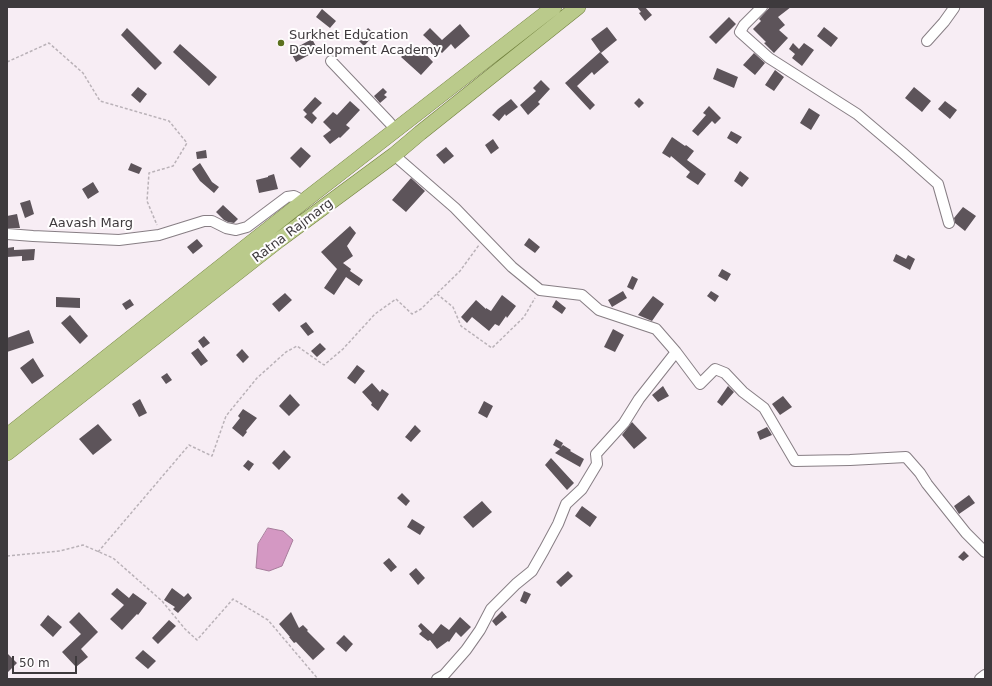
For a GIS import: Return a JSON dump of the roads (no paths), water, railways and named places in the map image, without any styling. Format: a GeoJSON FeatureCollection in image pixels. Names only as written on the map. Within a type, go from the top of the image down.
{"type":"FeatureCollection","features":[{"type":"Feature","properties":{"kind":"main road","name":"Ratna Rajmarg"},"geometry":{"type":"LineString","coordinates":[[7,436],[304,201],[554,7]]}},
{"type":"Feature","properties":{"kind":"main road","name":"Ratna Rajmarg"},"geometry":{"type":"LineString","coordinates":[[7,453],[279,240],[394,154],[578,7]]}},
{"type":"Feature","properties":{"kind":"street"},"geometry":{"type":"LineString","coordinates":[[762,7],[744,24],[740,32],[769,58],[857,114],[938,184],[948,223]]}},
{"type":"Feature","properties":{"kind":"street"},"geometry":{"type":"LineString","coordinates":[[927,41],[944,22],[954,8],[953,7]]}},
{"type":"Feature","properties":{"kind":"street"},"geometry":{"type":"LineString","coordinates":[[331,61],[396,130]]}},
{"type":"Feature","properties":{"kind":"street"},"geometry":{"type":"LineString","coordinates":[[394,154],[455,208],[512,268],[540,290],[582,295],[599,310],[656,329],[676,352],[700,384],[715,369],[725,373],[743,392],[764,408],[795,461],[906,457],[966,533],[985,552]]}},
{"type":"Feature","properties":{"kind":"street","name":"Aavash Marg"},"geometry":{"type":"LineString","coordinates":[[7,234],[118,240],[159,235],[204,221],[212,221],[226,228],[236,230],[247,227],[287,197],[294,196],[304,201]]}},
{"type":"Feature","properties":{"kind":"street"},"geometry":{"type":"LineString","coordinates":[[437,679],[444,675],[466,650],[480,630],[491,609],[532,571],[558,524],[566,504],[582,490],[597,464],[596,454],[624,423],[639,399],[676,352]]}},
{"type":"Feature","properties":{"kind":"street"},"geometry":{"type":"LineString","coordinates":[[980,679],[985,675]]}},
{"type":"Feature","properties":{"kind":"place","name":"Surkhet Education Development Academy"},"geometry":{"type":"Point","coordinates":[281,43]}}]}
